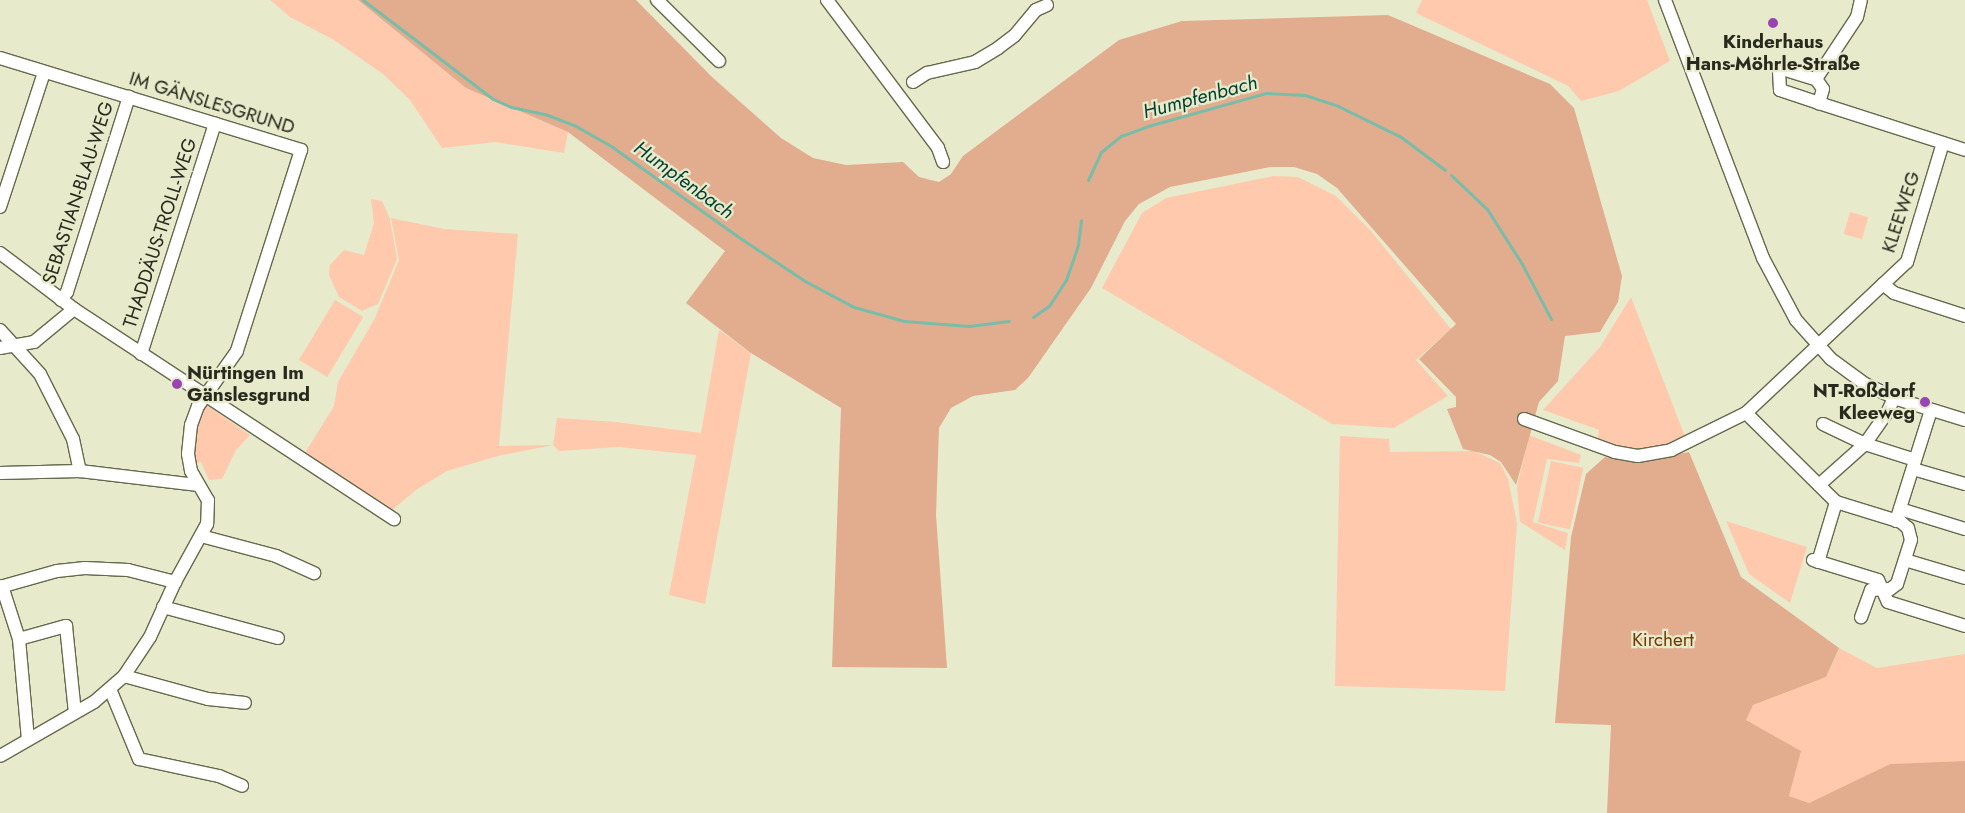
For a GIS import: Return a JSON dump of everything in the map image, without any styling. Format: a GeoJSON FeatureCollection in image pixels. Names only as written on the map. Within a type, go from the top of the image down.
{"type":"FeatureCollection","features":[{"type":"Feature","properties":{"kind":"street"},"geometry":{"type":"LineString","coordinates":[[657,0],[719,61]]}},
{"type":"Feature","properties":{"kind":"street"},"geometry":{"type":"LineString","coordinates":[[827,0],[938,148],[943,162]]}},
{"type":"Feature","properties":{"kind":"street"},"geometry":{"type":"LineString","coordinates":[[1665,0],[1773,280],[1796,320],[1818,345],[1865,384],[1894,398],[1965,420]]}},
{"type":"Feature","properties":{"kind":"street"},"geometry":{"type":"LineString","coordinates":[[1816,79],[1857,18],[1861,0]]}},
{"type":"Feature","properties":{"kind":"street"},"geometry":{"type":"LineString","coordinates":[[913,82],[927,73],[975,62],[998,48],[1015,34],[1036,10],[1047,5]]}},
{"type":"Feature","properties":{"kind":"street","name":"IM GÄNSLESGRUND"},"geometry":{"type":"LineString","coordinates":[[0,58],[301,150],[237,351],[206,397]]}},
{"type":"Feature","properties":{"kind":"street"},"geometry":{"type":"LineString","coordinates":[[1819,103],[1823,88],[1816,79],[1777,70],[1780,90],[1819,103],[1965,150]]}},
{"type":"Feature","properties":{"kind":"street"},"geometry":{"type":"LineString","coordinates":[[0,207],[44,72]]}},
{"type":"Feature","properties":{"kind":"street","name":"SEBASTIAN-BLAU-WEG"},"geometry":{"type":"LineString","coordinates":[[61,300],[67,292],[129,97]]}},
{"type":"Feature","properties":{"kind":"street","name":"THADDÄUS-TROLL-WEG"},"geometry":{"type":"LineString","coordinates":[[141,354],[215,124]]}},
{"type":"Feature","properties":{"kind":"street","name":"KLEEWEG"},"geometry":{"type":"LineString","coordinates":[[1524,419],[1615,452],[1638,456],[1671,450],[1746,413],[1907,262],[1943,143]]}},
{"type":"Feature","properties":{"kind":"street"},"geometry":{"type":"LineString","coordinates":[[0,253],[74,309],[394,519]]}},
{"type":"Feature","properties":{"kind":"street"},"geometry":{"type":"LineString","coordinates":[[1883,284],[1894,293],[1965,316]]}},
{"type":"Feature","properties":{"kind":"street"},"geometry":{"type":"LineString","coordinates":[[0,348],[34,342],[74,309]]}},
{"type":"Feature","properties":{"kind":"street"},"geometry":{"type":"LineString","coordinates":[[0,330],[40,374],[73,439],[80,471]]}},
{"type":"Feature","properties":{"kind":"street"},"geometry":{"type":"LineString","coordinates":[[0,756],[75,713],[110,689],[124,676],[150,637],[175,582],[201,536],[210,508],[191,471],[188,439],[198,406],[206,397]]}},
{"type":"Feature","properties":{"kind":"street"},"geometry":{"type":"LineString","coordinates":[[1819,485],[1865,444],[1887,413],[1894,398]]}},
{"type":"Feature","properties":{"kind":"street"},"geometry":{"type":"LineString","coordinates":[[1898,515],[1931,410]]}},
{"type":"Feature","properties":{"kind":"street"},"geometry":{"type":"LineString","coordinates":[[1746,413],[1836,502],[1898,515],[1931,519],[1965,529]]}},
{"type":"Feature","properties":{"kind":"street"},"geometry":{"type":"LineString","coordinates":[[1823,424],[1865,444],[1965,484]]}},
{"type":"Feature","properties":{"kind":"street"},"geometry":{"type":"LineString","coordinates":[[0,473],[80,471],[198,485]]}},
{"type":"Feature","properties":{"kind":"street"},"geometry":{"type":"LineString","coordinates":[[1836,502],[1816,561],[1876,579],[1888,602],[1965,626]]}},
{"type":"Feature","properties":{"kind":"street"},"geometry":{"type":"LineString","coordinates":[[1861,617],[1872,590],[1890,590],[1897,584],[1905,560],[1910,534],[1898,515]]}},
{"type":"Feature","properties":{"kind":"street"},"geometry":{"type":"LineString","coordinates":[[201,536],[276,556],[314,573]]}},
{"type":"Feature","properties":{"kind":"street"},"geometry":{"type":"LineString","coordinates":[[1905,560],[1965,578]]}},
{"type":"Feature","properties":{"kind":"street"},"geometry":{"type":"LineString","coordinates":[[28,739],[19,639],[1,586],[57,571],[85,568],[128,570],[175,582]]}},
{"type":"Feature","properties":{"kind":"street"},"geometry":{"type":"LineString","coordinates":[[163,607],[278,638]]}},
{"type":"Feature","properties":{"kind":"street"},"geometry":{"type":"LineString","coordinates":[[19,639],[66,626],[75,713]]}},
{"type":"Feature","properties":{"kind":"street"},"geometry":{"type":"LineString","coordinates":[[124,676],[208,699],[245,703]]}},
{"type":"Feature","properties":{"kind":"street"},"geometry":{"type":"LineString","coordinates":[[110,689],[139,759],[219,776],[242,786]]}},
{"type":"Feature","properties":{"kind":"shaded area"},"geometry":{"type":"Polygon","coordinates":[[[270,0],[358,0],[466,88],[568,132],[564,153],[495,142],[442,148],[410,100],[383,74],[334,40],[290,17],[270,0]]]}},
{"type":"Feature","properties":{"kind":"shaded area"},"geometry":{"type":"Polygon","coordinates":[[[1422,0],[1647,0],[1670,61],[1619,91],[1581,101],[1568,86],[1416,13],[1422,0]]]}},
{"type":"Feature","properties":{"kind":"shaded area"},"geometry":{"type":"Polygon","coordinates":[[[1273,176],[1298,177],[1336,196],[1370,230],[1451,329],[1416,360],[1448,396],[1394,428],[1332,424],[1102,288],[1142,213],[1166,198],[1273,176]]]}},
{"type":"Feature","properties":{"kind":"shaded area"},"geometry":{"type":"Polygon","coordinates":[[[371,199],[382,201],[390,219],[397,259],[378,304],[362,311],[339,297],[329,275],[330,265],[344,250],[364,255],[374,223],[371,199]]]}},
{"type":"Feature","properties":{"kind":"shaded area"},"geometry":{"type":"Polygon","coordinates":[[[1850,212],[1868,217],[1862,239],[1844,234],[1850,212]]]}},
{"type":"Feature","properties":{"kind":"shaded area"},"geometry":{"type":"Polygon","coordinates":[[[391,218],[444,229],[518,234],[499,446],[553,445],[498,456],[447,471],[416,490],[391,511],[303,456],[334,406],[338,382],[375,318],[399,260],[391,218]]]}},
{"type":"Feature","properties":{"kind":"shaded area"},"geometry":{"type":"Polygon","coordinates":[[[1631,297],[1686,439],[1638,452],[1597,443],[1599,430],[1543,410],[1600,347],[1631,297]]]}},
{"type":"Feature","properties":{"kind":"shaded area"},"geometry":{"type":"Polygon","coordinates":[[[335,300],[363,317],[327,377],[299,360],[335,300]]]}},
{"type":"Feature","properties":{"kind":"shaded area"},"geometry":{"type":"Polygon","coordinates":[[[719,330],[751,353],[705,604],[669,595],[696,455],[619,447],[559,451],[553,445],[557,418],[616,422],[701,433],[719,330]]]}},
{"type":"Feature","properties":{"kind":"shaded area"},"geometry":{"type":"Polygon","coordinates":[[[206,405],[250,435],[236,450],[222,479],[209,480],[201,462],[197,463],[195,457],[196,432],[206,405]]]}},
{"type":"Feature","properties":{"kind":"shaded area"},"geometry":{"type":"Polygon","coordinates":[[[1529,435],[1581,455],[1579,463],[1547,459],[1533,522],[1568,533],[1565,550],[1520,522],[1517,487],[1529,435]]]}},
{"type":"Feature","properties":{"kind":"shaded area"},"geometry":{"type":"Polygon","coordinates":[[[1340,436],[1389,439],[1390,452],[1474,451],[1500,463],[1508,479],[1517,523],[1505,691],[1335,686],[1340,436]]]}},
{"type":"Feature","properties":{"kind":"shaded area"},"geometry":{"type":"Polygon","coordinates":[[[1551,461],[1583,468],[1570,529],[1538,523],[1551,461]]]}},
{"type":"Feature","properties":{"kind":"shaded area"},"geometry":{"type":"Polygon","coordinates":[[[1726,521],[1807,547],[1790,603],[1749,574],[1726,521]]]}},
{"type":"Feature","properties":{"kind":"shaded area"},"geometry":{"type":"Polygon","coordinates":[[[1839,648],[1877,668],[1965,654],[1965,761],[1890,764],[1809,803],[1789,796],[1745,721],[1753,705],[1826,677],[1839,648]]]}},
{"type":"Feature","properties":{"kind":"green space"},"geometry":{"type":"Polygon","coordinates":[[[358,0],[636,0],[712,77],[781,138],[813,158],[846,165],[903,162],[919,177],[939,182],[951,174],[963,156],[1119,40],[1182,21],[1388,15],[1550,84],[1574,108],[1622,276],[1618,302],[1600,332],[1565,336],[1558,381],[1539,402],[1516,485],[1501,462],[1490,455],[1463,449],[1447,409],[1456,407],[1456,397],[1419,359],[1456,324],[1337,188],[1317,174],[1294,167],[1270,167],[1170,187],[1139,204],[1125,221],[1091,288],[1028,378],[1015,390],[973,396],[951,408],[939,428],[936,515],[947,668],[832,667],[841,408],[751,353],[686,303],[725,251],[568,132],[466,88],[358,0]]]}},
{"type":"Feature","properties":{"kind":"green space","name":"Kirchert"},"geometry":{"type":"Polygon","coordinates":[[[1689,452],[1741,577],[1839,648],[1826,677],[1753,705],[1746,720],[1801,751],[1789,796],[1809,803],[1890,764],[1965,761],[1965,813],[1607,813],[1611,725],[1555,723],[1571,537],[1586,474],[1605,457],[1638,462],[1689,452]]]}},
{"type":"Feature","properties":{"kind":"waterway","name":"Humpfenbach"},"geometry":{"type":"LineString","coordinates":[[363,0],[493,99],[511,107],[545,114],[574,125],[611,146],[737,236],[805,281],[854,307],[904,321],[969,326],[1009,321]]}},
{"type":"Feature","properties":{"kind":"waterway","name":"Humpfenbach"},"geometry":{"type":"LineString","coordinates":[[1088,180],[1101,152],[1121,136],[1148,126],[1266,93],[1305,95],[1338,106],[1401,137],[1445,170]]}},
{"type":"Feature","properties":{"kind":"waterway","name":"Humpfenbach"},"geometry":{"type":"LineString","coordinates":[[1451,175],[1487,209],[1522,264],[1551,319]]}},
{"type":"Feature","properties":{"kind":"waterway","name":"Humpfenbach"},"geometry":{"type":"LineString","coordinates":[[1033,317],[1049,306],[1066,280],[1078,245],[1081,220]]}},
{"type":"Feature","properties":{"kind":"place","name":"Kinderhaus Hans-Möhrle-Straße"},"geometry":{"type":"Point","coordinates":[1773,23]}},
{"type":"Feature","properties":{"kind":"place","name":"Nürtingen Im Gänslesgrund"},"geometry":{"type":"Point","coordinates":[177,384]}},
{"type":"Feature","properties":{"kind":"place","name":"NT-Roßdorf Kleeweg"},"geometry":{"type":"Point","coordinates":[1925,402]}}]}
